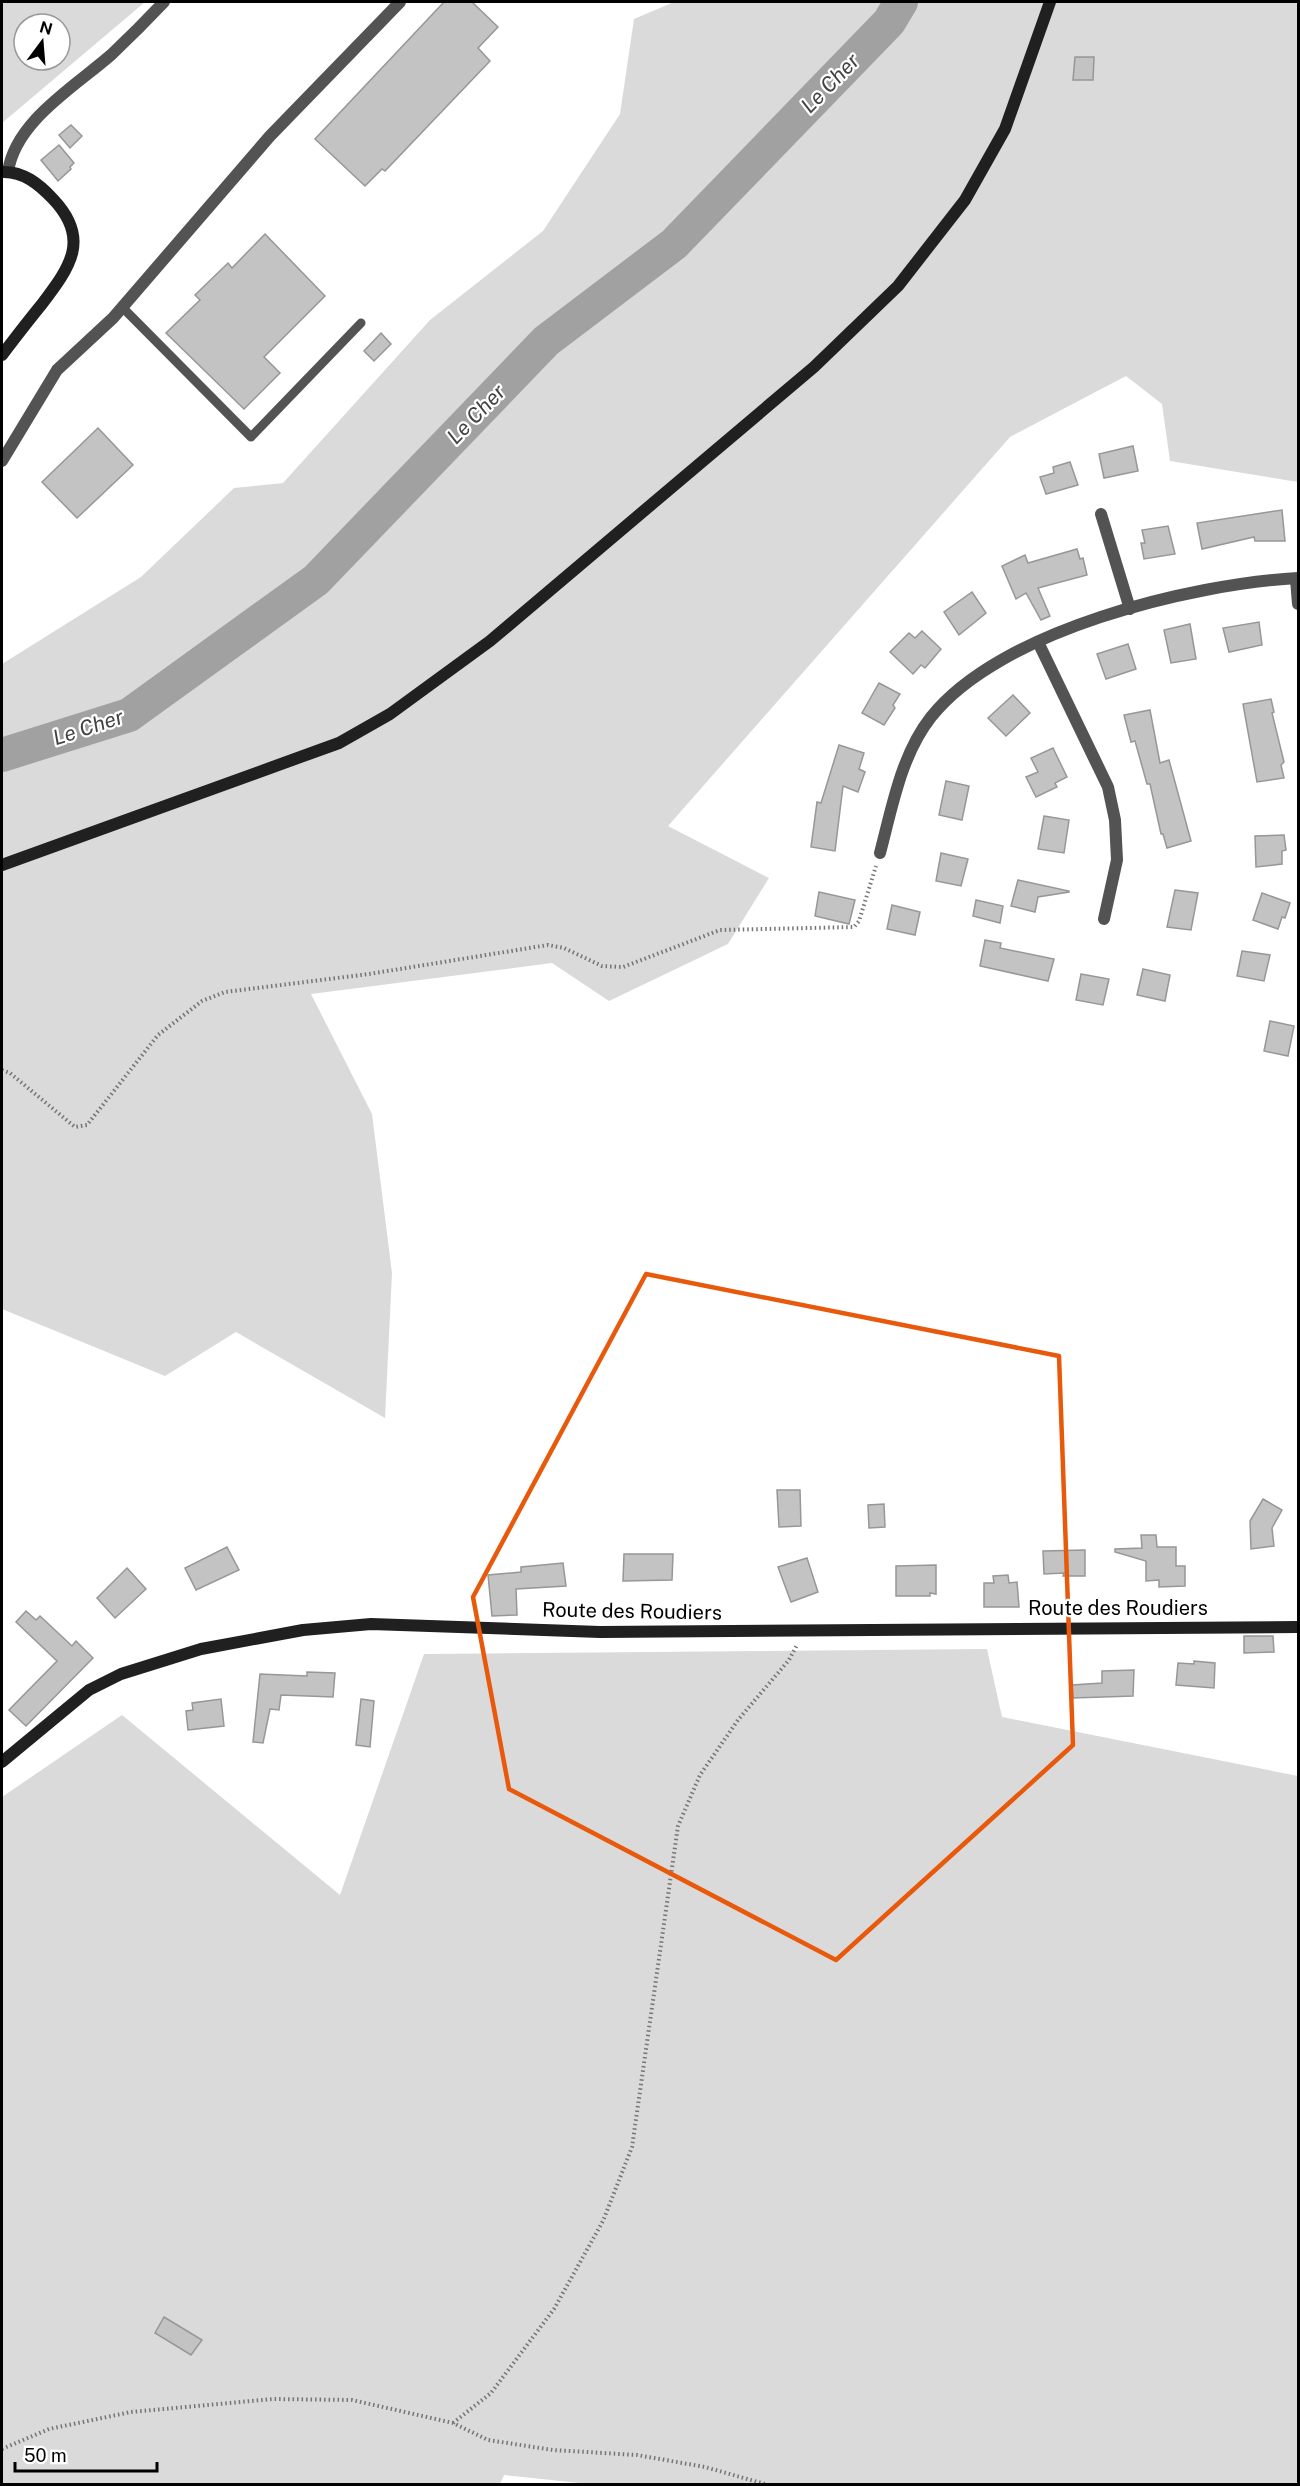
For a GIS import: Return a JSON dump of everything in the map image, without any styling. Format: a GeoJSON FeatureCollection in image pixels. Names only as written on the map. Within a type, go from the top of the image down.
{"type":"FeatureCollection","features":[{"type":"Feature","properties":{"kind":"street"},"geometry":{"type":"LineString","coordinates":[[2,355],[63,277],[73,255],[74,237],[70,220],[39,184],[21,175],[5,172],[18,141],[30,124],[112,54],[164,2]]}},
{"type":"Feature","properties":{"kind":"street"},"geometry":{"type":"LineString","coordinates":[[2,461],[57,370],[122,307],[270,136],[400,2]]}},
{"type":"Feature","properties":{"kind":"street"},"geometry":{"type":"LineString","coordinates":[[2,865],[339,742],[390,714],[490,641],[814,367],[897,286],[965,200],[1005,129],[1050,2]]}},
{"type":"Feature","properties":{"kind":"street"},"geometry":{"type":"LineString","coordinates":[[1101,514],[1130,609]]}},
{"type":"Feature","properties":{"kind":"street"},"geometry":{"type":"LineString","coordinates":[[880,853],[900,779],[915,742],[930,718],[951,696],[989,668],[1078,624],[1233,584],[1298,579],[1299,604]]}},
{"type":"Feature","properties":{"kind":"street"},"geometry":{"type":"LineString","coordinates":[[1038,642],[1108,787],[1115,820],[1117,860],[1104,919]]}},
{"type":"Feature","properties":{"kind":"street","name":"Route des Roudiers"},"geometry":{"type":"LineString","coordinates":[[2,1762],[90,1690],[121,1674],[201,1649],[303,1630],[371,1624],[600,1632],[1299,1626]]}},
{"type":"Feature","properties":{"kind":"lane"},"geometry":{"type":"LineString","coordinates":[[122,307],[251,437],[361,323]]}},
{"type":"Feature","properties":{"kind":"path"},"geometry":{"type":"LineString","coordinates":[[2,1070],[10,1073],[75,1127],[87,1125],[158,1035],[202,1001],[225,992],[369,974],[548,945],[564,948],[602,966],[623,968],[720,930],[854,927],[859,921],[880,853]]}},
{"type":"Feature","properties":{"kind":"path"},"geometry":{"type":"LineString","coordinates":[[453,2423],[491,2393],[554,2309],[603,2221],[632,2147],[678,1826],[700,1775],[738,1720],[789,1660],[803,1630]]}},
{"type":"Feature","properties":{"kind":"path"},"geometry":{"type":"LineString","coordinates":[[2,2449],[49,2429],[131,2412],[273,2399],[352,2400],[453,2423],[488,2440],[553,2450],[637,2455],[705,2467],[765,2484]]}},
{"type":"Feature","properties":{"kind":"highlighted area"},"geometry":{"type":"Polygon","coordinates":[[[646,1274],[1059,1356],[1073,1745],[836,1960],[509,1789],[473,1597],[646,1274]]]}},
{"type":"Feature","properties":{"kind":"shaded area"},"geometry":{"type":"Polygon","coordinates":[[[2,2],[145,2],[72,64],[72,12],[12,12],[12,72],[62,72],[2,123],[2,2]]]}},
{"type":"Feature","properties":{"kind":"shaded area"},"geometry":{"type":"Polygon","coordinates":[[[674,2],[1298,2],[1298,482],[1170,461],[1162,404],[1126,376],[1010,437],[668,826],[769,878],[728,944],[609,1001],[552,963],[311,994],[372,1114],[392,1273],[385,1418],[236,1332],[165,1376],[2,1309],[2,664],[141,577],[234,488],[283,483],[430,320],[543,231],[620,114],[634,19],[674,2]]]}},
{"type":"Feature","properties":{"kind":"shaded area"},"geometry":{"type":"Polygon","coordinates":[[[987,1649],[1002,1717],[1298,1776],[1298,2484],[589,2484],[504,2475],[500,2484],[2,2484],[2,1797],[122,1715],[340,1895],[424,1654],[987,1649]]]}},
{"type":"Feature","properties":{"kind":"building"},"geometry":{"type":"Polygon","coordinates":[[[444,2],[472,2],[498,27],[478,48],[490,61],[385,171],[382,169],[365,186],[315,139],[444,2]]]}},
{"type":"Feature","properties":{"kind":"building"},"geometry":{"type":"Polygon","coordinates":[[[1075,57],[1094,57],[1093,80],[1073,80],[1075,57]]]}},
{"type":"Feature","properties":{"kind":"building"},"geometry":{"type":"Polygon","coordinates":[[[71,125],[82,136],[70,148],[59,135],[71,125]]]}},
{"type":"Feature","properties":{"kind":"building"},"geometry":{"type":"Polygon","coordinates":[[[59,145],[74,163],[58,181],[41,160],[59,145]]]}},
{"type":"Feature","properties":{"kind":"building"},"geometry":{"type":"Polygon","coordinates":[[[265,234],[325,296],[264,357],[280,373],[244,409],[166,333],[200,300],[195,295],[228,263],[232,268],[265,234]]]}},
{"type":"Feature","properties":{"kind":"building"},"geometry":{"type":"Polygon","coordinates":[[[381,333],[391,344],[374,361],[364,351],[381,333]]]}},
{"type":"Feature","properties":{"kind":"building"},"geometry":{"type":"Polygon","coordinates":[[[98,428],[133,465],[77,518],[42,482],[98,428]]]}},
{"type":"Feature","properties":{"kind":"building"},"geometry":{"type":"Polygon","coordinates":[[[1133,446],[1138,471],[1104,478],[1099,454],[1133,446]]]}},
{"type":"Feature","properties":{"kind":"building"},"geometry":{"type":"Polygon","coordinates":[[[1070,462],[1078,485],[1046,494],[1040,477],[1054,473],[1053,467],[1070,462]]]}},
{"type":"Feature","properties":{"kind":"building"},"geometry":{"type":"Polygon","coordinates":[[[1282,510],[1285,541],[1255,541],[1254,537],[1202,549],[1197,523],[1282,510]]]}},
{"type":"Feature","properties":{"kind":"building"},"geometry":{"type":"Polygon","coordinates":[[[1168,526],[1175,554],[1144,559],[1141,543],[1145,543],[1142,530],[1168,526]]]}},
{"type":"Feature","properties":{"kind":"building"},"geometry":{"type":"Polygon","coordinates":[[[1077,549],[1080,559],[1083,558],[1087,575],[1038,588],[1050,616],[1041,620],[1026,593],[1016,599],[1002,566],[1025,555],[1028,563],[1077,549]]]}},
{"type":"Feature","properties":{"kind":"building"},"geometry":{"type":"Polygon","coordinates":[[[972,592],[986,613],[959,635],[944,612],[972,592]]]}},
{"type":"Feature","properties":{"kind":"building"},"geometry":{"type":"Polygon","coordinates":[[[1259,622],[1262,645],[1229,652],[1223,628],[1259,622]]]}},
{"type":"Feature","properties":{"kind":"building"},"geometry":{"type":"Polygon","coordinates":[[[1190,624],[1196,659],[1171,663],[1164,630],[1190,624]]]}},
{"type":"Feature","properties":{"kind":"building"},"geometry":{"type":"Polygon","coordinates":[[[922,631],[941,649],[925,668],[921,665],[913,674],[890,652],[909,633],[915,638],[922,631]]]}},
{"type":"Feature","properties":{"kind":"building"},"geometry":{"type":"Polygon","coordinates":[[[1128,644],[1136,669],[1106,679],[1097,654],[1128,644]]]}},
{"type":"Feature","properties":{"kind":"building"},"geometry":{"type":"Polygon","coordinates":[[[879,683],[900,694],[893,705],[895,708],[884,725],[862,713],[879,683]]]}},
{"type":"Feature","properties":{"kind":"building"},"geometry":{"type":"Polygon","coordinates":[[[1013,695],[1030,713],[1006,736],[988,718],[1013,695]]]}},
{"type":"Feature","properties":{"kind":"building"},"geometry":{"type":"Polygon","coordinates":[[[1271,699],[1274,712],[1272,713],[1284,762],[1281,765],[1284,778],[1257,782],[1243,704],[1271,699]]]}},
{"type":"Feature","properties":{"kind":"building"},"geometry":{"type":"Polygon","coordinates":[[[1150,710],[1160,763],[1169,760],[1191,841],[1167,848],[1163,834],[1161,834],[1150,784],[1147,784],[1135,741],[1131,742],[1124,715],[1150,710]]]}},
{"type":"Feature","properties":{"kind":"building"},"geometry":{"type":"Polygon","coordinates":[[[839,745],[864,753],[859,769],[865,772],[858,792],[843,786],[835,851],[811,847],[817,802],[821,803],[839,745]]]}},
{"type":"Feature","properties":{"kind":"building"},"geometry":{"type":"Polygon","coordinates":[[[1053,748],[1067,777],[1055,783],[1057,787],[1036,797],[1026,777],[1038,772],[1031,758],[1053,748]]]}},
{"type":"Feature","properties":{"kind":"building"},"geometry":{"type":"Polygon","coordinates":[[[946,781],[969,786],[962,820],[939,815],[946,781]]]}},
{"type":"Feature","properties":{"kind":"building"},"geometry":{"type":"Polygon","coordinates":[[[1044,816],[1069,820],[1064,853],[1038,849],[1044,816]]]}},
{"type":"Feature","properties":{"kind":"building"},"geometry":{"type":"Polygon","coordinates":[[[1284,835],[1286,850],[1282,851],[1282,864],[1256,867],[1255,836],[1284,835]]]}},
{"type":"Feature","properties":{"kind":"building"},"geometry":{"type":"Polygon","coordinates":[[[941,853],[968,859],[961,886],[936,881],[941,853]]]}},
{"type":"Feature","properties":{"kind":"building"},"geometry":{"type":"Polygon","coordinates":[[[1018,880],[1069,892],[1038,897],[1035,912],[1011,906],[1018,880]]]}},
{"type":"Feature","properties":{"kind":"building"},"geometry":{"type":"Polygon","coordinates":[[[1175,890],[1198,893],[1191,930],[1167,927],[1175,890]]]}},
{"type":"Feature","properties":{"kind":"building"},"geometry":{"type":"Polygon","coordinates":[[[819,892],[855,900],[849,924],[815,916],[819,892]]]}},
{"type":"Feature","properties":{"kind":"building"},"geometry":{"type":"Polygon","coordinates":[[[1262,893],[1290,903],[1278,929],[1253,920],[1262,893]]]}},
{"type":"Feature","properties":{"kind":"building"},"geometry":{"type":"Polygon","coordinates":[[[976,900],[1003,906],[1000,923],[973,916],[976,900]]]}},
{"type":"Feature","properties":{"kind":"building"},"geometry":{"type":"Polygon","coordinates":[[[892,905],[920,912],[915,935],[887,929],[892,905]]]}},
{"type":"Feature","properties":{"kind":"building"},"geometry":{"type":"Polygon","coordinates":[[[985,940],[1001,943],[1000,948],[1054,959],[1048,981],[980,966],[985,940]]]}},
{"type":"Feature","properties":{"kind":"building"},"geometry":{"type":"Polygon","coordinates":[[[1242,951],[1270,955],[1264,981],[1237,976],[1242,951]]]}},
{"type":"Feature","properties":{"kind":"building"},"geometry":{"type":"Polygon","coordinates":[[[1143,969],[1170,975],[1165,1001],[1137,995],[1143,969]]]}},
{"type":"Feature","properties":{"kind":"building"},"geometry":{"type":"Polygon","coordinates":[[[1081,974],[1109,979],[1103,1005],[1076,1000],[1081,974]]]}},
{"type":"Feature","properties":{"kind":"building"},"geometry":{"type":"Polygon","coordinates":[[[1270,1021],[1294,1026],[1288,1056],[1264,1051],[1270,1021]]]}},
{"type":"Feature","properties":{"kind":"building"},"geometry":{"type":"Polygon","coordinates":[[[777,1490],[800,1490],[801,1526],[779,1527],[777,1490]]]}},
{"type":"Feature","properties":{"kind":"building"},"geometry":{"type":"Polygon","coordinates":[[[1263,1499],[1282,1510],[1272,1528],[1274,1546],[1251,1549],[1250,1521],[1263,1499]]]}},
{"type":"Feature","properties":{"kind":"building"},"geometry":{"type":"Polygon","coordinates":[[[884,1504],[885,1527],[869,1528],[868,1505],[884,1504]]]}},
{"type":"Feature","properties":{"kind":"building"},"geometry":{"type":"Polygon","coordinates":[[[1141,1535],[1156,1535],[1157,1547],[1176,1547],[1176,1566],[1185,1566],[1185,1586],[1159,1587],[1159,1580],[1146,1581],[1146,1561],[1115,1552],[1115,1549],[1142,1548],[1141,1535]]]}},
{"type":"Feature","properties":{"kind":"building"},"geometry":{"type":"Polygon","coordinates":[[[227,1547],[239,1570],[196,1590],[185,1568],[227,1547]]]}},
{"type":"Feature","properties":{"kind":"building"},"geometry":{"type":"Polygon","coordinates":[[[1085,1550],[1085,1576],[1063,1576],[1064,1573],[1044,1574],[1043,1551],[1085,1550]]]}},
{"type":"Feature","properties":{"kind":"building"},"geometry":{"type":"Polygon","coordinates":[[[624,1554],[673,1554],[672,1580],[623,1581],[624,1554]]]}},
{"type":"Feature","properties":{"kind":"building"},"geometry":{"type":"Polygon","coordinates":[[[807,1558],[818,1592],[791,1602],[778,1567],[807,1558]]]}},
{"type":"Feature","properties":{"kind":"building"},"geometry":{"type":"Polygon","coordinates":[[[563,1563],[566,1586],[516,1589],[517,1615],[492,1616],[488,1575],[521,1572],[521,1567],[563,1563]]]}},
{"type":"Feature","properties":{"kind":"building"},"geometry":{"type":"Polygon","coordinates":[[[936,1565],[936,1594],[896,1596],[896,1566],[936,1565]]]}},
{"type":"Feature","properties":{"kind":"building"},"geometry":{"type":"Polygon","coordinates":[[[127,1568],[146,1589],[115,1618],[97,1598],[127,1568]]]}},
{"type":"Feature","properties":{"kind":"building"},"geometry":{"type":"Polygon","coordinates":[[[1008,1575],[1009,1583],[1017,1582],[1019,1607],[984,1607],[984,1583],[994,1583],[993,1576],[1008,1575]]]}},
{"type":"Feature","properties":{"kind":"building"},"geometry":{"type":"Polygon","coordinates":[[[26,1611],[36,1620],[40,1616],[72,1646],[76,1641],[93,1658],[26,1726],[9,1710],[57,1661],[16,1622],[26,1611]]]}},
{"type":"Feature","properties":{"kind":"building"},"geometry":{"type":"Polygon","coordinates":[[[1244,1636],[1273,1636],[1274,1652],[1244,1653],[1244,1636]]]}},
{"type":"Feature","properties":{"kind":"building"},"geometry":{"type":"Polygon","coordinates":[[[1194,1661],[1215,1663],[1214,1688],[1176,1685],[1178,1663],[1194,1664],[1194,1661]]]}},
{"type":"Feature","properties":{"kind":"building"},"geometry":{"type":"Polygon","coordinates":[[[1134,1670],[1133,1696],[1073,1698],[1072,1685],[1102,1683],[1102,1671],[1134,1670]]]}},
{"type":"Feature","properties":{"kind":"building"},"geometry":{"type":"Polygon","coordinates":[[[307,1672],[335,1673],[333,1697],[281,1695],[279,1710],[270,1709],[263,1743],[253,1742],[260,1674],[307,1676],[307,1672]]]}},
{"type":"Feature","properties":{"kind":"building"},"geometry":{"type":"Polygon","coordinates":[[[221,1699],[224,1726],[188,1730],[186,1711],[193,1710],[192,1703],[221,1699]]]}},
{"type":"Feature","properties":{"kind":"building"},"geometry":{"type":"Polygon","coordinates":[[[361,1699],[374,1701],[370,1747],[356,1745],[361,1699]]]}},
{"type":"Feature","properties":{"kind":"building"},"geometry":{"type":"Polygon","coordinates":[[[164,2317],[202,2340],[191,2355],[155,2333],[164,2317]]]}},
{"type":"Feature","properties":{"kind":"waterway","name":"Le Cher"},"geometry":{"type":"LineString","coordinates":[[2,755],[129,715],[316,580],[546,341],[674,244],[889,22],[901,2]]}}]}
